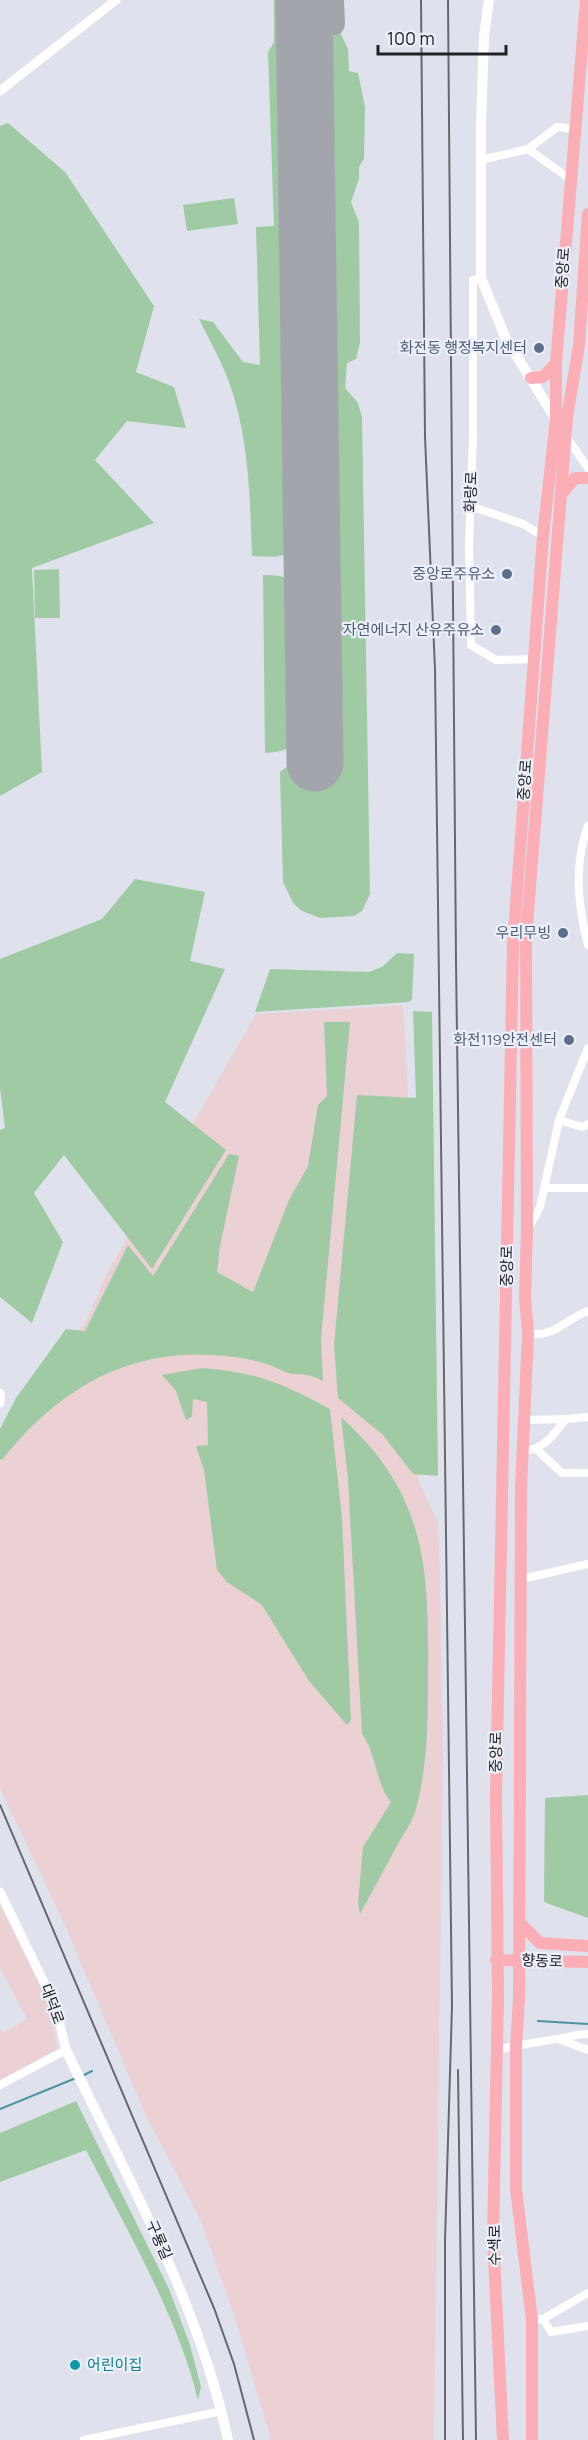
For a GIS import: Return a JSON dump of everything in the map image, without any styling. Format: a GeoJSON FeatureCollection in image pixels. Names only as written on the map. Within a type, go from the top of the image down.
{"type":"FeatureCollection","features":[{"type":"Feature","properties":{"kind":"main road","name":"화랑로"},"geometry":{"type":"LineString","coordinates":[[489,0],[484,37],[481,160],[482,278],[502,331],[566,436]]}},
{"type":"Feature","properties":{"kind":"main road","name":"중앙로"},"geometry":{"type":"LineString","coordinates":[[496,2050],[498,1996],[495,1797],[513,945],[543,536],[556,419],[556,363],[586,0]]}},
{"type":"Feature","properties":{"kind":"main road","name":"중앙로"},"geometry":{"type":"LineString","coordinates":[[516,2046],[519,1999],[522,1579],[530,1450],[525,1420],[528,1334],[525,1298],[527,1231],[526,938],[567,417],[584,345],[588,214]]}},
{"type":"Feature","properties":{"kind":"main road"},"geometry":{"type":"LineString","coordinates":[[531,378],[543,377],[556,363]]}},
{"type":"Feature","properties":{"kind":"main road"},"geometry":{"type":"LineString","coordinates":[[562,493],[571,481],[588,478]]}},
{"type":"Feature","properties":{"kind":"main road"},"geometry":{"type":"LineString","coordinates":[[519,1922],[540,1943],[588,1946]]}},
{"type":"Feature","properties":{"kind":"main road","name":"향동로"},"geometry":{"type":"LineString","coordinates":[[496,1960],[588,1962]]}},
{"type":"Feature","properties":{"kind":"main road","name":"수색로"},"geometry":{"type":"LineString","coordinates":[[516,2046],[516,2189],[538,2320],[533,2440]]}},
{"type":"Feature","properties":{"kind":"main road","name":"수색로"},"geometry":{"type":"LineString","coordinates":[[496,2050],[496,2193],[493,2237],[503,2440]]}},
{"type":"Feature","properties":{"kind":"main road","name":"구룡길"},"geometry":{"type":"LineString","coordinates":[[67,2053],[154,2229],[186,2303],[222,2411],[228,2440]]}},
{"type":"Feature","properties":{"kind":"street"},"geometry":{"type":"LineString","coordinates":[[0,91],[116,0]]}},
{"type":"Feature","properties":{"kind":"street"},"geometry":{"type":"LineString","coordinates":[[481,160],[528,149],[558,128],[574,129]]}},
{"type":"Feature","properties":{"kind":"street"},"geometry":{"type":"LineString","coordinates":[[528,149],[570,179]]}},
{"type":"Feature","properties":{"kind":"street","name":"화랑로"},"geometry":{"type":"LineString","coordinates":[[482,278],[473,280],[471,645],[496,660],[534,659]]}},
{"type":"Feature","properties":{"kind":"street"},"geometry":{"type":"LineString","coordinates":[[566,436],[588,468]]}},
{"type":"Feature","properties":{"kind":"street"},"geometry":{"type":"LineString","coordinates":[[470,506],[523,524],[543,536]]}},
{"type":"Feature","properties":{"kind":"street"},"geometry":{"type":"LineString","coordinates":[[588,826],[579,879],[581,917],[588,945]]}},
{"type":"Feature","properties":{"kind":"street"},"geometry":{"type":"LineString","coordinates":[[527,1231],[540,1207],[559,1120],[588,1048]]}},
{"type":"Feature","properties":{"kind":"street"},"geometry":{"type":"LineString","coordinates":[[559,1120],[582,1127],[588,1124]]}},
{"type":"Feature","properties":{"kind":"street"},"geometry":{"type":"LineString","coordinates":[[544,1188],[588,1188]]}},
{"type":"Feature","properties":{"kind":"street"},"geometry":{"type":"LineString","coordinates":[[528,1334],[539,1335],[560,1329],[588,1311]]}},
{"type":"Feature","properties":{"kind":"street"},"geometry":{"type":"LineString","coordinates":[[0,1393],[0,1403]]}},
{"type":"Feature","properties":{"kind":"street"},"geometry":{"type":"LineString","coordinates":[[525,1420],[588,1418]]}},
{"type":"Feature","properties":{"kind":"street"},"geometry":{"type":"LineString","coordinates":[[566,1419],[549,1441],[530,1450],[562,1473],[588,1473]]}},
{"type":"Feature","properties":{"kind":"street"},"geometry":{"type":"LineString","coordinates":[[522,1579],[532,1579],[588,1563]]}},
{"type":"Feature","properties":{"kind":"street","name":"대덕로"},"geometry":{"type":"LineString","coordinates":[[0,1892],[56,2007],[67,2053]]}},
{"type":"Feature","properties":{"kind":"street"},"geometry":{"type":"LineString","coordinates":[[496,2050],[558,2039],[574,2033],[588,2034]]}},
{"type":"Feature","properties":{"kind":"street"},"geometry":{"type":"LineString","coordinates":[[558,2039],[588,2050]]}},
{"type":"Feature","properties":{"kind":"street"},"geometry":{"type":"LineString","coordinates":[[0,2085],[67,2053]]}},
{"type":"Feature","properties":{"kind":"street"},"geometry":{"type":"LineString","coordinates":[[588,2293],[538,2320],[551,2332],[588,2326]]}},
{"type":"Feature","properties":{"kind":"street"},"geometry":{"type":"LineString","coordinates":[[84,2440],[222,2411]]}},
{"type":"Feature","properties":{"kind":"shaded area"},"geometry":{"type":"Polygon","coordinates":[[[403,1005],[408,1090],[419,1482],[438,1522],[440,1572],[443,1759],[434,2440],[271,2440],[235,2318],[200,2219],[146,2116],[59,1912],[0,1789],[0,1444],[86,1321],[107,1273],[256,1014],[403,1005]]]}},
{"type":"Feature","properties":{"kind":"shaded area"},"geometry":{"type":"Polygon","coordinates":[[[0,1905],[52,2009],[57,2049],[0,2080],[0,2028],[4,2033],[27,2019],[0,1968],[0,1905]]]}},
{"type":"Feature","properties":{"kind":"green space"},"geometry":{"type":"Polygon","coordinates":[[[274,0],[291,0],[298,537],[295,545],[286,554],[266,557],[252,556],[247,468],[241,424],[226,374],[199,319],[213,322],[243,362],[260,365],[256,227],[274,226],[268,52],[274,42],[274,0]]]}},
{"type":"Feature","properties":{"kind":"green space"},"geometry":{"type":"Polygon","coordinates":[[[316,15],[327,17],[327,30],[340,32],[348,49],[349,71],[358,73],[365,107],[364,159],[359,167],[359,179],[351,202],[359,222],[360,343],[356,359],[347,363],[345,388],[358,403],[362,417],[370,894],[362,911],[354,916],[320,918],[302,911],[293,903],[283,882],[280,772],[288,766],[326,768],[316,15]]]}},
{"type":"Feature","properties":{"kind":"green space"},"geometry":{"type":"Polygon","coordinates":[[[8,123],[65,172],[154,306],[136,372],[174,387],[186,428],[127,421],[95,460],[154,523],[32,568],[42,772],[0,796],[0,126],[8,123]]]}},
{"type":"Feature","properties":{"kind":"green space"},"geometry":{"type":"Polygon","coordinates":[[[234,198],[238,224],[187,231],[183,205],[234,198]]]}},
{"type":"Feature","properties":{"kind":"green space"},"geometry":{"type":"Polygon","coordinates":[[[59,569],[60,618],[35,618],[34,570],[59,569]]]}},
{"type":"Feature","properties":{"kind":"green space"},"geometry":{"type":"Polygon","coordinates":[[[263,575],[275,575],[289,580],[299,594],[299,734],[290,747],[265,753],[263,575]]]}},
{"type":"Feature","properties":{"kind":"green space"},"geometry":{"type":"Polygon","coordinates":[[[135,879],[205,892],[190,961],[225,969],[165,1102],[226,1150],[152,1269],[64,1155],[34,1193],[63,1242],[32,1323],[0,1297],[0,1130],[5,1128],[0,1088],[0,959],[102,919],[135,879]]]}},
{"type":"Feature","properties":{"kind":"green space"},"geometry":{"type":"Polygon","coordinates":[[[397,953],[414,954],[412,999],[409,1002],[255,1012],[270,969],[369,972],[382,967],[397,953]]]}},
{"type":"Feature","properties":{"kind":"green space"},"geometry":{"type":"Polygon","coordinates":[[[413,1011],[432,1012],[438,1476],[413,1474],[383,1435],[338,1398],[334,1345],[357,1095],[416,1098],[413,1011]]]}},
{"type":"Feature","properties":{"kind":"green space"},"geometry":{"type":"Polygon","coordinates":[[[324,1022],[350,1022],[321,1339],[323,1381],[308,1375],[290,1373],[261,1362],[234,1357],[181,1355],[150,1359],[94,1380],[69,1395],[45,1414],[2,1460],[0,1459],[0,1429],[16,1398],[66,1329],[85,1331],[128,1245],[153,1276],[229,1154],[239,1156],[220,1246],[217,1272],[253,1292],[289,1200],[308,1166],[318,1105],[327,1096],[324,1022]]]}},
{"type":"Feature","properties":{"kind":"green space"},"geometry":{"type":"Polygon","coordinates":[[[202,1368],[238,1372],[268,1380],[298,1392],[330,1409],[342,1518],[351,1720],[347,1725],[309,1681],[262,1605],[227,1582],[217,1570],[204,1470],[196,1446],[208,1445],[207,1402],[193,1399],[192,1417],[186,1420],[176,1391],[162,1375],[202,1368]]]}},
{"type":"Feature","properties":{"kind":"green space"},"geometry":{"type":"Polygon","coordinates":[[[341,1417],[369,1446],[391,1474],[406,1504],[417,1534],[427,1599],[427,1725],[420,1792],[411,1822],[360,1914],[358,1903],[363,1847],[391,1802],[382,1786],[371,1750],[362,1734],[348,1479],[341,1417]]]}},
{"type":"Feature","properties":{"kind":"green space"},"geometry":{"type":"Polygon","coordinates":[[[588,1795],[588,1918],[544,1902],[545,1798],[588,1795]]]}},
{"type":"Feature","properties":{"kind":"green space"},"geometry":{"type":"Polygon","coordinates":[[[76,2101],[169,2289],[190,2345],[201,2387],[198,2400],[178,2337],[164,2305],[86,2150],[0,2182],[0,2133],[76,2101]]]}},
{"type":"Feature","properties":{"kind":"waterway"},"geometry":{"type":"LineString","coordinates":[[538,2021],[588,2024]]}},
{"type":"Feature","properties":{"kind":"waterway"},"geometry":{"type":"LineString","coordinates":[[84,2075],[92,2071]]}},
{"type":"Feature","properties":{"kind":"waterway"},"geometry":{"type":"LineString","coordinates":[[0,2109],[76,2078]]}},
{"type":"Feature","properties":{"kind":"taxiway"},"geometry":{"type":"LineString","coordinates":[[305,15],[310,5],[321,0]]}},
{"type":"Feature","properties":{"kind":"taxiway"},"geometry":{"type":"LineString","coordinates":[[333,0],[334,24]]}},
{"type":"Feature","properties":{"kind":"runway"},"geometry":{"type":"LineString","coordinates":[[304,0],[315,763]]}},
{"type":"Feature","properties":{"kind":"railway"},"geometry":{"type":"LineString","coordinates":[[421,0],[425,437],[435,669],[452,2006],[445,2241],[445,2440]]}},
{"type":"Feature","properties":{"kind":"railway"},"geometry":{"type":"LineString","coordinates":[[448,0],[456,961],[476,2440]]}},
{"type":"Feature","properties":{"kind":"railway"},"geometry":{"type":"LineString","coordinates":[[0,1805],[214,2308],[234,2364],[254,2440]]}},
{"type":"Feature","properties":{"kind":"railway"},"geometry":{"type":"LineString","coordinates":[[458,2070],[463,2440]]}},
{"type":"Feature","properties":{"kind":"place","name":"화전동 행정복지센터"},"geometry":{"type":"Point","coordinates":[539,348]}},
{"type":"Feature","properties":{"kind":"place","name":"중앙로주유소"},"geometry":{"type":"Point","coordinates":[507,574]}},
{"type":"Feature","properties":{"kind":"place","name":"자연에너지 산유주유소"},"geometry":{"type":"Point","coordinates":[496,630]}},
{"type":"Feature","properties":{"kind":"place","name":"우리무빙"},"geometry":{"type":"Point","coordinates":[563,933]}},
{"type":"Feature","properties":{"kind":"place","name":"화전119안전센터"},"geometry":{"type":"Point","coordinates":[569,1040]}},
{"type":"Feature","properties":{"kind":"place","name":"어린이집"},"geometry":{"type":"Point","coordinates":[75,2365]}}]}
